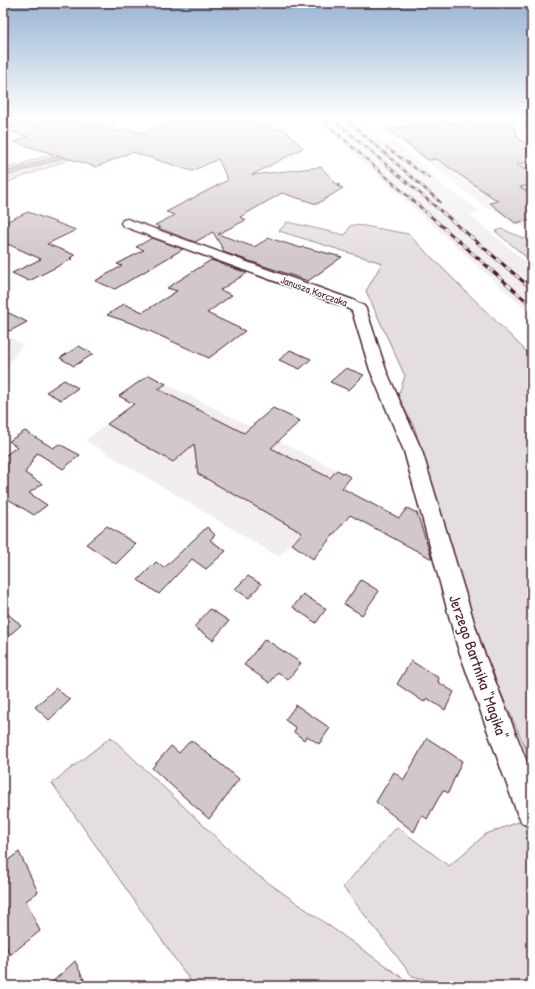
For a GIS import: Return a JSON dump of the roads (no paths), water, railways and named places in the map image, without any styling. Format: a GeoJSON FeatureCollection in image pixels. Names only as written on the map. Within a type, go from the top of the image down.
{"type":"FeatureCollection","features":[{"type":"Feature","properties":{"kind":"street","name":"Janusza Korczaka"},"geometry":{"type":"LineString","coordinates":[[127,223],[341,301],[359,309],[378,370],[413,451],[433,518]]}},
{"type":"Feature","properties":{"kind":"street","name":"Jerzego Bartnika \"Magika\""},"geometry":{"type":"LineString","coordinates":[[433,518],[469,645],[532,813]]}},
{"type":"Feature","properties":{"kind":"railway"},"geometry":{"type":"LineString","coordinates":[[373,165],[427,213]]}},
{"type":"Feature","properties":{"kind":"railway"},"geometry":{"type":"LineString","coordinates":[[387,165],[443,213]]}},
{"type":"Feature","properties":{"kind":"railway"},"geometry":{"type":"LineString","coordinates":[[398,165],[440,202]]}},
{"type":"Feature","properties":{"kind":"railway"},"geometry":{"type":"LineString","coordinates":[[411,165],[429,178]]}},
{"type":"Feature","properties":{"kind":"railway"},"geometry":{"type":"LineString","coordinates":[[426,212],[532,306]]}},
{"type":"Feature","properties":{"kind":"railway"},"geometry":{"type":"LineString","coordinates":[[442,212],[532,289]]}}]}
